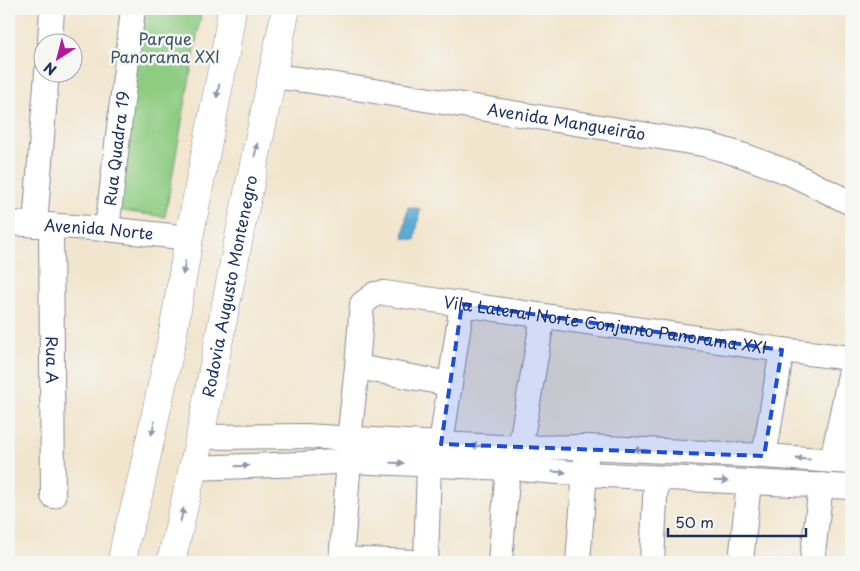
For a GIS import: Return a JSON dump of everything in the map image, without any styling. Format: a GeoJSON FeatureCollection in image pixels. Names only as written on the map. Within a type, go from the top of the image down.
{"type":"FeatureCollection","features":[{"type":"Feature","properties":{"kind":"main road"},"geometry":{"type":"LineString","coordinates":[[122,562],[172,339],[232,9]]}},
{"type":"Feature","properties":{"kind":"main road","name":"Rodovia Augusto Montenegro"},"geometry":{"type":"LineString","coordinates":[[171,562],[200,437],[286,9]]}},
{"type":"Feature","properties":{"kind":"street"},"geometry":{"type":"LineString","coordinates":[[51,32],[52,9]]}},
{"type":"Feature","properties":{"kind":"street","name":"Rua Quadra 19"},"geometry":{"type":"LineString","coordinates":[[107,229],[133,9]]}},
{"type":"Feature","properties":{"kind":"street","name":"Avenida Mangueirão"},"geometry":{"type":"LineString","coordinates":[[272,76],[708,145],[746,156],[790,173],[851,202]]}},
{"type":"Feature","properties":{"kind":"street","name":"Rua A"},"geometry":{"type":"LineString","coordinates":[[47,82],[43,225],[53,496]]}},
{"type":"Feature","properties":{"kind":"street","name":"Avenida Norte"},"geometry":{"type":"LineString","coordinates":[[9,223],[107,229],[189,238]]}},
{"type":"Feature","properties":{"kind":"street","name":"Vila Lateral Norte Conjunto Panorama XXI"},"geometry":{"type":"LineString","coordinates":[[357,367],[362,304],[375,294],[384,293],[782,350],[851,358]]}},
{"type":"Feature","properties":{"kind":"street"},"geometry":{"type":"LineString","coordinates":[[441,444],[462,304]]}},
{"type":"Feature","properties":{"kind":"street"},"geometry":{"type":"LineString","coordinates":[[520,448],[543,316]]}},
{"type":"Feature","properties":{"kind":"street"},"geometry":{"type":"LineString","coordinates":[[764,456],[782,350]]}},
{"type":"Feature","properties":{"kind":"street"},"geometry":{"type":"LineString","coordinates":[[414,562],[341,561],[357,367],[450,384]]}},
{"type":"Feature","properties":{"kind":"street"},"geometry":{"type":"LineString","coordinates":[[193,468],[303,464],[349,450],[441,444],[520,448],[587,448],[841,461],[851,370]]}},
{"type":"Feature","properties":{"kind":"street"},"geometry":{"type":"LineString","coordinates":[[200,437],[305,436],[349,450],[429,465],[851,487]]}},
{"type":"Feature","properties":{"kind":"street"},"geometry":{"type":"LineString","coordinates":[[578,562],[587,448]]}},
{"type":"Feature","properties":{"kind":"street"},"geometry":{"type":"LineString","coordinates":[[426,562],[429,465]]}},
{"type":"Feature","properties":{"kind":"street"},"geometry":{"type":"LineString","coordinates":[[500,562],[508,468]]}},
{"type":"Feature","properties":{"kind":"street"},"geometry":{"type":"LineString","coordinates":[[652,562],[656,478]]}},
{"type":"Feature","properties":{"kind":"street"},"geometry":{"type":"LineString","coordinates":[[741,562],[749,482]]}},
{"type":"Feature","properties":{"kind":"street"},"geometry":{"type":"LineString","coordinates":[[812,562],[821,485]]}},
{"type":"Feature","properties":{"kind":"highlighted area"},"geometry":{"type":"Polygon","coordinates":[[[462,304],[782,350],[764,456],[441,444],[462,304]]]}},
{"type":"Feature","properties":{"kind":"green space","name":"Parque Panorama XXI"},"geometry":{"type":"Polygon","coordinates":[[[139,9],[202,9],[165,217],[115,210],[139,9]]]}},
{"type":"Feature","properties":{"kind":"water"},"geometry":{"type":"Polygon","coordinates":[[[408,207],[420,209],[415,240],[403,238],[408,207]]]}}]}
